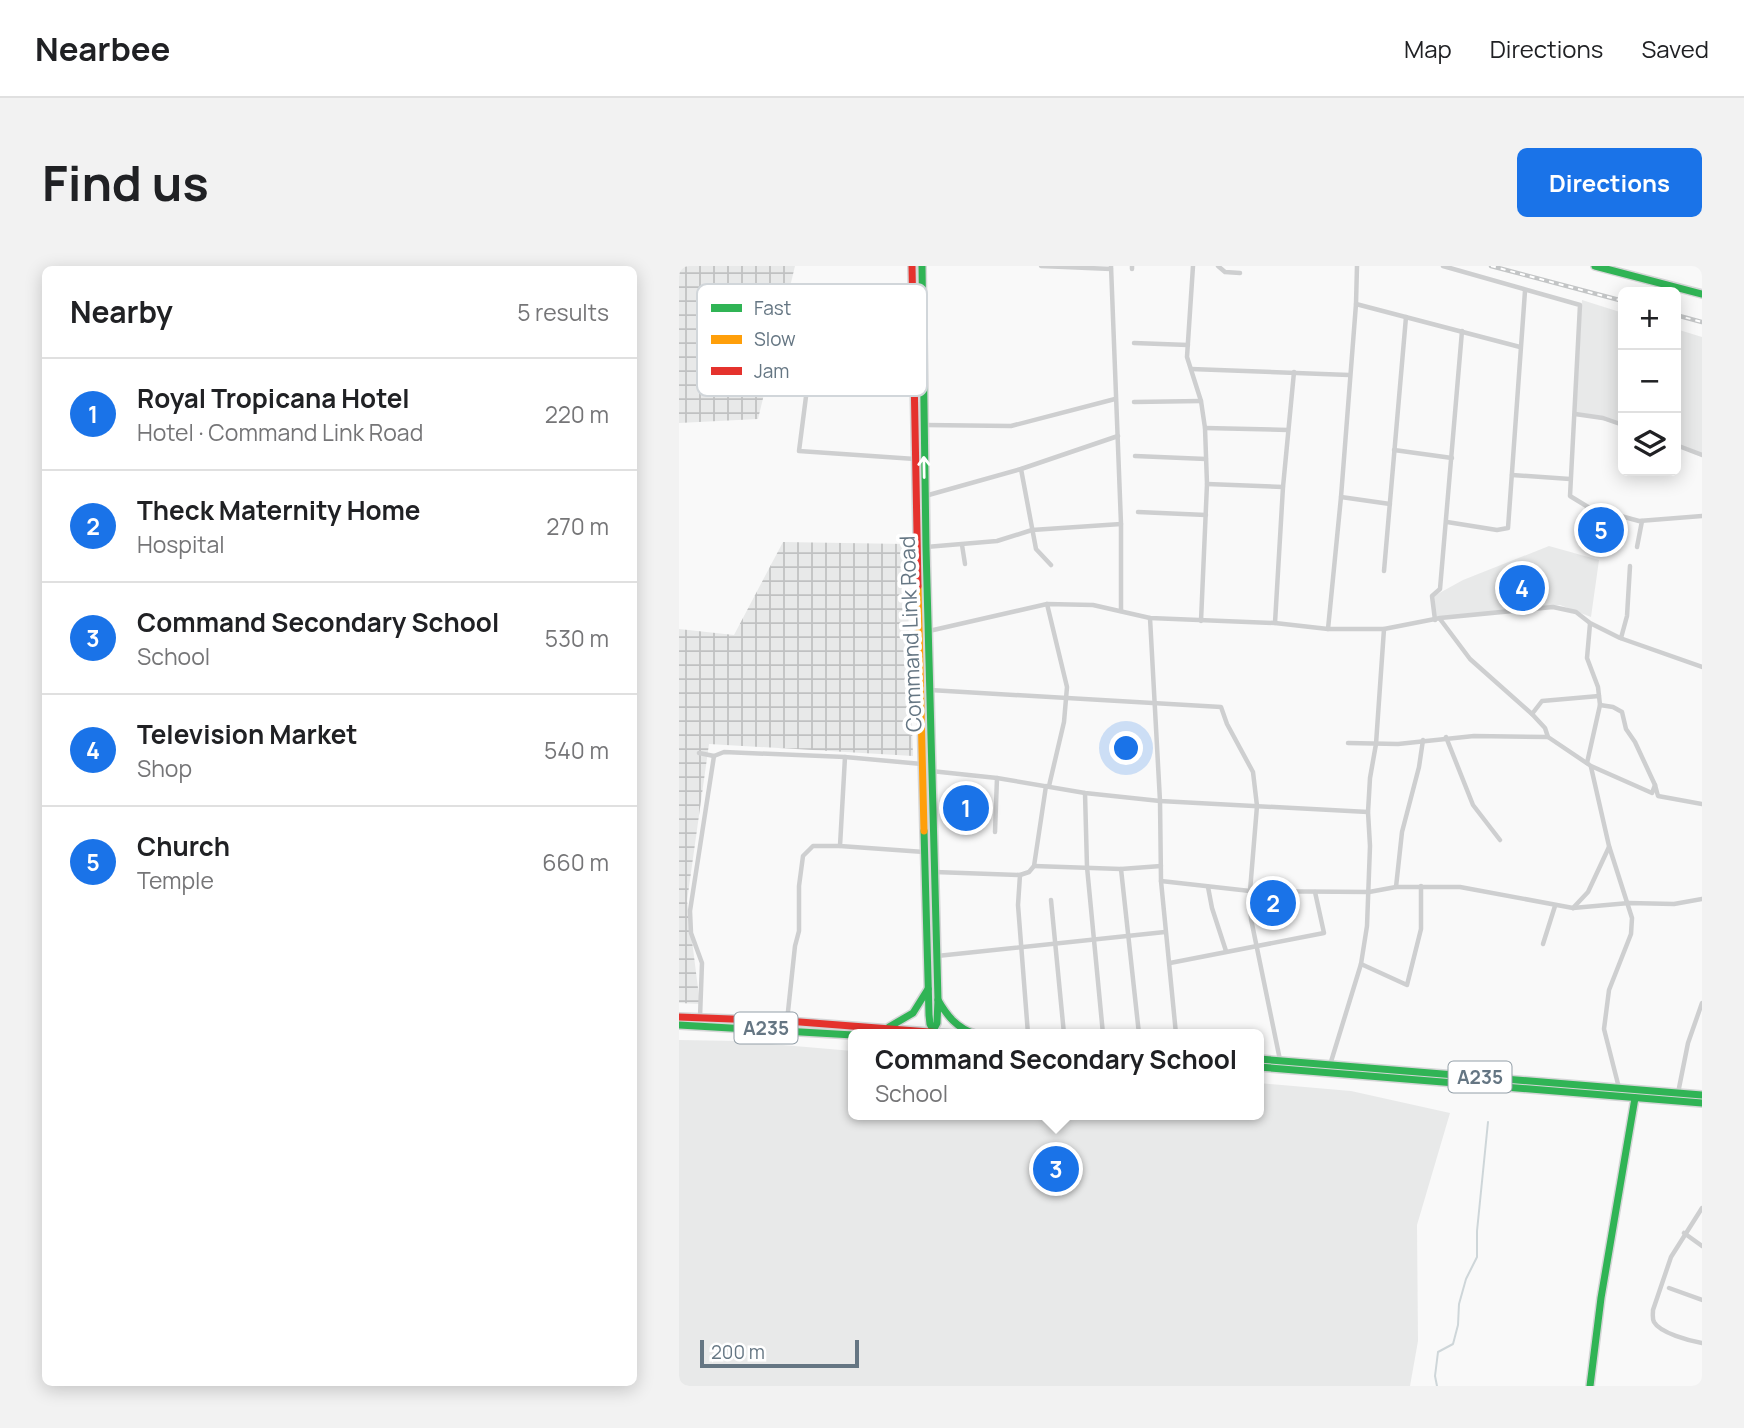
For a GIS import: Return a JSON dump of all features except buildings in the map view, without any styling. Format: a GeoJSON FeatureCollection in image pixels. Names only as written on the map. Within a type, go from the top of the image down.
{"type":"FeatureCollection","features":[{"type":"Feature","properties":{"kind":"main road","name":"Command Link Road"},"geometry":{"type":"LineString","coordinates":[[912,266],[912,284]]}},
{"type":"Feature","properties":{"kind":"main road","name":"Command Link Road"},"geometry":{"type":"LineString","coordinates":[[922,266],[922,284]]}},
{"type":"Feature","properties":{"kind":"main road"},"geometry":{"type":"LineString","coordinates":[[1595,266],[1702,294]]}},
{"type":"Feature","properties":{"kind":"main road","name":"Command Link Road"},"geometry":{"type":"LineString","coordinates":[[914,396],[926,723],[931,771],[938,1000],[935,1029]]}},
{"type":"Feature","properties":{"kind":"main road","name":"Command Link Road"},"geometry":{"type":"LineString","coordinates":[[924,396],[929,690],[923,764],[928,989],[932,1029]]}},
{"type":"Feature","properties":{"kind":"main road"},"geometry":{"type":"LineString","coordinates":[[875,1028],[892,1027],[907,1019],[928,989]]}},
{"type":"Feature","properties":{"kind":"main road"},"geometry":{"type":"LineString","coordinates":[[938,1000],[953,1023],[965,1029]]}},
{"type":"Feature","properties":{"kind":"main road","name":"A235"},"geometry":{"type":"LineString","coordinates":[[679,1017],[787,1021],[885,1029]]}},
{"type":"Feature","properties":{"kind":"main road","name":"A235"},"geometry":{"type":"LineString","coordinates":[[679,1025],[848,1035]]}},
{"type":"Feature","properties":{"kind":"main road","name":"A235"},"geometry":{"type":"LineString","coordinates":[[1264,1059],[1702,1095]]}},
{"type":"Feature","properties":{"kind":"main road","name":"A235"},"geometry":{"type":"LineString","coordinates":[[1264,1067],[1702,1102]]}},
{"type":"Feature","properties":{"kind":"main road"},"geometry":{"type":"LineString","coordinates":[[1590,1386],[1601,1298],[1635,1098]]}},
{"type":"Feature","properties":{"kind":"street"},"geometry":{"type":"LineString","coordinates":[[1041,266],[1111,268],[1121,524],[1121,611]]}},
{"type":"Feature","properties":{"kind":"street"},"geometry":{"type":"LineString","coordinates":[[1193,266],[1187,357],[1201,401],[1207,484],[1201,621]]}},
{"type":"Feature","properties":{"kind":"street"},"geometry":{"type":"LineString","coordinates":[[1218,266],[1225,272],[1240,273]]}},
{"type":"Feature","properties":{"kind":"street"},"geometry":{"type":"LineString","coordinates":[[1328,629],[1341,497],[1357,266]]}},
{"type":"Feature","properties":{"kind":"street"},"geometry":{"type":"LineString","coordinates":[[1443,266],[1580,305],[1569,492],[1574,499],[1588,507],[1642,521],[1702,516]]}},
{"type":"Feature","properties":{"kind":"street"},"geometry":{"type":"LineString","coordinates":[[1447,522],[1497,530],[1508,528],[1525,290]]}},
{"type":"Feature","properties":{"kind":"street"},"geometry":{"type":"LineString","coordinates":[[1356,304],[1520,347]]}},
{"type":"Feature","properties":{"kind":"street"},"geometry":{"type":"LineString","coordinates":[[1384,571],[1406,317]]}},
{"type":"Feature","properties":{"kind":"street"},"geometry":{"type":"LineString","coordinates":[[1462,331],[1440,589],[1431,596],[1438,619],[1470,659],[1532,714],[1545,728],[1548,737]]}},
{"type":"Feature","properties":{"kind":"street"},"geometry":{"type":"LineString","coordinates":[[1134,343],[1188,345]]}},
{"type":"Feature","properties":{"kind":"street"},"geometry":{"type":"LineString","coordinates":[[1191,369],[1349,375]]}},
{"type":"Feature","properties":{"kind":"street"},"geometry":{"type":"LineString","coordinates":[[1275,623],[1283,487],[1294,372]]}},
{"type":"Feature","properties":{"kind":"street"},"geometry":{"type":"LineString","coordinates":[[806,396],[799,451],[915,459]]}},
{"type":"Feature","properties":{"kind":"street"},"geometry":{"type":"LineString","coordinates":[[924,425],[1011,426],[1115,399]]}},
{"type":"Feature","properties":{"kind":"street"},"geometry":{"type":"LineString","coordinates":[[1134,402],[1201,401]]}},
{"type":"Feature","properties":{"kind":"street"},"geometry":{"type":"LineString","coordinates":[[1574,414],[1618,423]]}},
{"type":"Feature","properties":{"kind":"street"},"geometry":{"type":"LineString","coordinates":[[1205,428],[1288,430]]}},
{"type":"Feature","properties":{"kind":"street"},"geometry":{"type":"LineString","coordinates":[[925,496],[1021,469],[1118,436]]}},
{"type":"Feature","properties":{"kind":"street"},"geometry":{"type":"LineString","coordinates":[[1681,447],[1702,456]]}},
{"type":"Feature","properties":{"kind":"street"},"geometry":{"type":"LineString","coordinates":[[1394,450],[1452,458]]}},
{"type":"Feature","properties":{"kind":"street"},"geometry":{"type":"LineString","coordinates":[[1135,456],[1206,459]]}},
{"type":"Feature","properties":{"kind":"street"},"geometry":{"type":"LineString","coordinates":[[1021,469],[1036,549],[1051,565]]}},
{"type":"Feature","properties":{"kind":"street"},"geometry":{"type":"LineString","coordinates":[[1512,475],[1570,479]]}},
{"type":"Feature","properties":{"kind":"street"},"geometry":{"type":"LineString","coordinates":[[1207,484],[1283,487]]}},
{"type":"Feature","properties":{"kind":"street"},"geometry":{"type":"LineString","coordinates":[[1341,497],[1390,504]]}},
{"type":"Feature","properties":{"kind":"street"},"geometry":{"type":"LineString","coordinates":[[1138,512],[1206,515]]}},
{"type":"Feature","properties":{"kind":"street"},"geometry":{"type":"LineString","coordinates":[[1637,547],[1642,521]]}},
{"type":"Feature","properties":{"kind":"street"},"geometry":{"type":"LineString","coordinates":[[926,547],[997,541],[1032,530],[1121,524]]}},
{"type":"Feature","properties":{"kind":"street"},"geometry":{"type":"LineString","coordinates":[[962,545],[965,564]]}},
{"type":"Feature","properties":{"kind":"street"},"geometry":{"type":"LineString","coordinates":[[1621,639],[1627,616],[1630,566]]}},
{"type":"Feature","properties":{"kind":"street"},"geometry":{"type":"LineString","coordinates":[[934,872],[1020,875],[1029,872],[1034,866],[1048,786],[1064,722],[1067,687],[1047,604]]}},
{"type":"Feature","properties":{"kind":"street"},"geometry":{"type":"LineString","coordinates":[[928,631],[1047,604],[1093,605],[1150,618],[1275,623],[1328,629],[1384,629],[1438,619],[1553,607],[1576,612],[1590,624],[1621,639],[1702,667]]}},
{"type":"Feature","properties":{"kind":"street"},"geometry":{"type":"LineString","coordinates":[[1150,618],[1160,801],[1161,881],[1177,1029]]}},
{"type":"Feature","properties":{"kind":"street"},"geometry":{"type":"LineString","coordinates":[[1590,624],[1587,658],[1600,705],[1589,764],[1609,846],[1632,918],[1631,934],[1609,990],[1604,1029],[1619,1088]]}},
{"type":"Feature","properties":{"kind":"street"},"geometry":{"type":"LineString","coordinates":[[1330,1065],[1361,964],[1367,926],[1370,846],[1367,812],[1376,744],[1384,629]]}},
{"type":"Feature","properties":{"kind":"street"},"geometry":{"type":"LineString","coordinates":[[929,690],[1221,707],[1227,724],[1253,772],[1257,806],[1249,891],[1251,919],[1280,1061]]}},
{"type":"Feature","properties":{"kind":"street"},"geometry":{"type":"LineString","coordinates":[[1532,714],[1542,701],[1599,696]]}},
{"type":"Feature","properties":{"kind":"street"},"geometry":{"type":"LineString","coordinates":[[1600,705],[1622,712],[1626,729],[1635,742],[1658,796],[1702,804]]}},
{"type":"Feature","properties":{"kind":"street"},"geometry":{"type":"LineString","coordinates":[[1349,743],[1376,744],[1446,737],[1548,737],[1589,764],[1652,793],[1655,785]]}},
{"type":"Feature","properties":{"kind":"street"},"geometry":{"type":"LineString","coordinates":[[1446,737],[1473,804],[1500,840]]}},
{"type":"Feature","properties":{"kind":"street"},"geometry":{"type":"LineString","coordinates":[[1396,887],[1402,832],[1419,767],[1423,740]]}},
{"type":"Feature","properties":{"kind":"street"},"geometry":{"type":"LineString","coordinates":[[699,753],[714,756],[724,752],[845,757],[923,764]]}},
{"type":"Feature","properties":{"kind":"street"},"geometry":{"type":"LineString","coordinates":[[700,1018],[702,962],[691,933],[690,911],[714,756]]}},
{"type":"Feature","properties":{"kind":"street"},"geometry":{"type":"LineString","coordinates":[[840,846],[845,757]]}},
{"type":"Feature","properties":{"kind":"street"},"geometry":{"type":"LineString","coordinates":[[931,771],[1160,801],[1367,812]]}},
{"type":"Feature","properties":{"kind":"street"},"geometry":{"type":"LineString","coordinates":[[995,832],[997,778]]}},
{"type":"Feature","properties":{"kind":"street"},"geometry":{"type":"LineString","coordinates":[[1085,793],[1087,867],[1102,1029]]}},
{"type":"Feature","properties":{"kind":"street"},"geometry":{"type":"LineString","coordinates":[[787,1021],[799,931],[799,886],[803,856],[813,846],[925,852]]}},
{"type":"Feature","properties":{"kind":"street"},"geometry":{"type":"LineString","coordinates":[[1573,908],[1588,892],[1609,846]]}},
{"type":"Feature","properties":{"kind":"street"},"geometry":{"type":"LineString","coordinates":[[1034,866],[1121,869],[1161,866]]}},
{"type":"Feature","properties":{"kind":"street"},"geometry":{"type":"LineString","coordinates":[[1121,869],[1138,1029]]}},
{"type":"Feature","properties":{"kind":"street"},"geometry":{"type":"LineString","coordinates":[[1020,875],[1020,948],[1028,1029]]}},
{"type":"Feature","properties":{"kind":"street"},"geometry":{"type":"LineString","coordinates":[[1161,881],[1249,891],[1369,892],[1396,887],[1460,887],[1573,908],[1629,903],[1674,904],[1702,899]]}},
{"type":"Feature","properties":{"kind":"street"},"geometry":{"type":"LineString","coordinates":[[1361,964],[1407,985],[1421,929],[1421,886]]}},
{"type":"Feature","properties":{"kind":"street"},"geometry":{"type":"LineString","coordinates":[[1208,887],[1226,951]]}},
{"type":"Feature","properties":{"kind":"street"},"geometry":{"type":"LineString","coordinates":[[1170,963],[1324,933],[1315,892]]}},
{"type":"Feature","properties":{"kind":"street"},"geometry":{"type":"LineString","coordinates":[[1051,900],[1063,1029]]}},
{"type":"Feature","properties":{"kind":"street"},"geometry":{"type":"LineString","coordinates":[[1543,944],[1555,905]]}},
{"type":"Feature","properties":{"kind":"street"},"geometry":{"type":"LineString","coordinates":[[936,956],[1165,932]]}},
{"type":"Feature","properties":{"kind":"street"},"geometry":{"type":"LineString","coordinates":[[1678,1093],[1688,1043],[1702,1003]]}},
{"type":"Feature","properties":{"kind":"street"},"geometry":{"type":"LineString","coordinates":[[1702,1208],[1671,1257],[1653,1319],[1655,1324],[1669,1332],[1702,1343]]}},
{"type":"Feature","properties":{"kind":"street"},"geometry":{"type":"LineString","coordinates":[[1684,1233],[1702,1245]]}},
{"type":"Feature","properties":{"kind":"street"},"geometry":{"type":"LineString","coordinates":[[1669,1288],[1702,1300]]}},
{"type":"Feature","properties":{"kind":"shaded area"},"geometry":{"type":"Polygon","coordinates":[[[679,266],[795,266],[791,284],[697,284],[697,396],[764,396],[758,419],[679,423],[679,266]]]}},
{"type":"Feature","properties":{"kind":"shaded area"},"geometry":{"type":"Polygon","coordinates":[[[1582,300],[1618,311],[1618,424],[1576,414],[1582,300]]]}},
{"type":"Feature","properties":{"kind":"shaded area"},"geometry":{"type":"Polygon","coordinates":[[[1681,331],[1702,337],[1702,457],[1681,448],[1681,331]]]}},
{"type":"Feature","properties":{"kind":"shaded area"},"geometry":{"type":"Polygon","coordinates":[[[783,542],[906,544],[913,756],[709,744],[687,901],[700,1004],[679,1003],[679,629],[734,635],[783,542]]]}},
{"type":"Feature","properties":{"kind":"shaded area"},"geometry":{"type":"Polygon","coordinates":[[[1549,546],[1599,560],[1591,617],[1560,605],[1435,617],[1434,596],[1463,580],[1549,546]]]}},
{"type":"Feature","properties":{"kind":"shaded area"},"geometry":{"type":"Polygon","coordinates":[[[679,1040],[737,1041],[848,1051],[848,1120],[1264,1120],[1264,1083],[1351,1091],[1450,1113],[1417,1225],[1418,1341],[1410,1386],[679,1386],[679,1040]]]}},
{"type":"Feature","properties":{"kind":"waterway"},"geometry":{"type":"LineString","coordinates":[[1437,1386],[1435,1376],[1438,1352],[1453,1344],[1458,1325],[1459,1304],[1466,1279],[1477,1257],[1477,1231],[1488,1122]]}},
{"type":"Feature","properties":{"kind":"railway"},"geometry":{"type":"LineString","coordinates":[[1491,266],[1618,300]]}},
{"type":"Feature","properties":{"kind":"railway"},"geometry":{"type":"LineString","coordinates":[[1681,316],[1702,322]]}},
{"type":"Feature","properties":{"kind":"traffic: fast"},"geometry":{"type":"LineString","coordinates":[[922,266],[922,284]]}},
{"type":"Feature","properties":{"kind":"traffic: fast"},"geometry":{"type":"LineString","coordinates":[[1595,266],[1702,294]]}},
{"type":"Feature","properties":{"kind":"traffic: fast"},"geometry":{"type":"LineString","coordinates":[[924,396],[938,1000],[937,1023],[934,1029]]}},
{"type":"Feature","properties":{"kind":"traffic: fast"},"geometry":{"type":"LineString","coordinates":[[924,831],[929,1015],[932,1029]]}},
{"type":"Feature","properties":{"kind":"traffic: fast"},"geometry":{"type":"LineString","coordinates":[[889,1027],[913,1013],[928,989]]}},
{"type":"Feature","properties":{"kind":"traffic: fast"},"geometry":{"type":"LineString","coordinates":[[938,1000],[953,1021],[965,1029]]}},
{"type":"Feature","properties":{"kind":"traffic: fast"},"geometry":{"type":"LineString","coordinates":[[679,1025],[848,1035]]}},
{"type":"Feature","properties":{"kind":"traffic: fast"},"geometry":{"type":"LineString","coordinates":[[1264,1059],[1702,1095]]}},
{"type":"Feature","properties":{"kind":"traffic: fast"},"geometry":{"type":"LineString","coordinates":[[1264,1067],[1702,1103]]}},
{"type":"Feature","properties":{"kind":"traffic: fast"},"geometry":{"type":"LineString","coordinates":[[1590,1386],[1601,1298],[1635,1098]]}},
{"type":"Feature","properties":{"kind":"traffic: slow"},"geometry":{"type":"LineString","coordinates":[[918,586],[924,831]]}},
{"type":"Feature","properties":{"kind":"traffic: jam"},"geometry":{"type":"LineString","coordinates":[[912,266],[912,284]]}},
{"type":"Feature","properties":{"kind":"traffic: jam"},"geometry":{"type":"LineString","coordinates":[[914,396],[918,586]]}},
{"type":"Feature","properties":{"kind":"traffic: jam"},"geometry":{"type":"LineString","coordinates":[[679,1017],[787,1021],[890,1029]]}},
{"type":"Feature","properties":{"kind":"place","name":"Church"},"geometry":{"type":"Point","coordinates":[1601,530]}},
{"type":"Feature","properties":{"kind":"place","name":"Television Market"},"geometry":{"type":"Point","coordinates":[1522,588]}},
{"type":"Feature","properties":{"kind":"place","name":"Royal Tropicana Hotel"},"geometry":{"type":"Point","coordinates":[966,808]}},
{"type":"Feature","properties":{"kind":"place","name":"Theck Maternity Home"},"geometry":{"type":"Point","coordinates":[1273,903]}},
{"type":"Feature","properties":{"kind":"place","name":"Command Secondary School"},"geometry":{"type":"Point","coordinates":[1056,1169]}}]}
